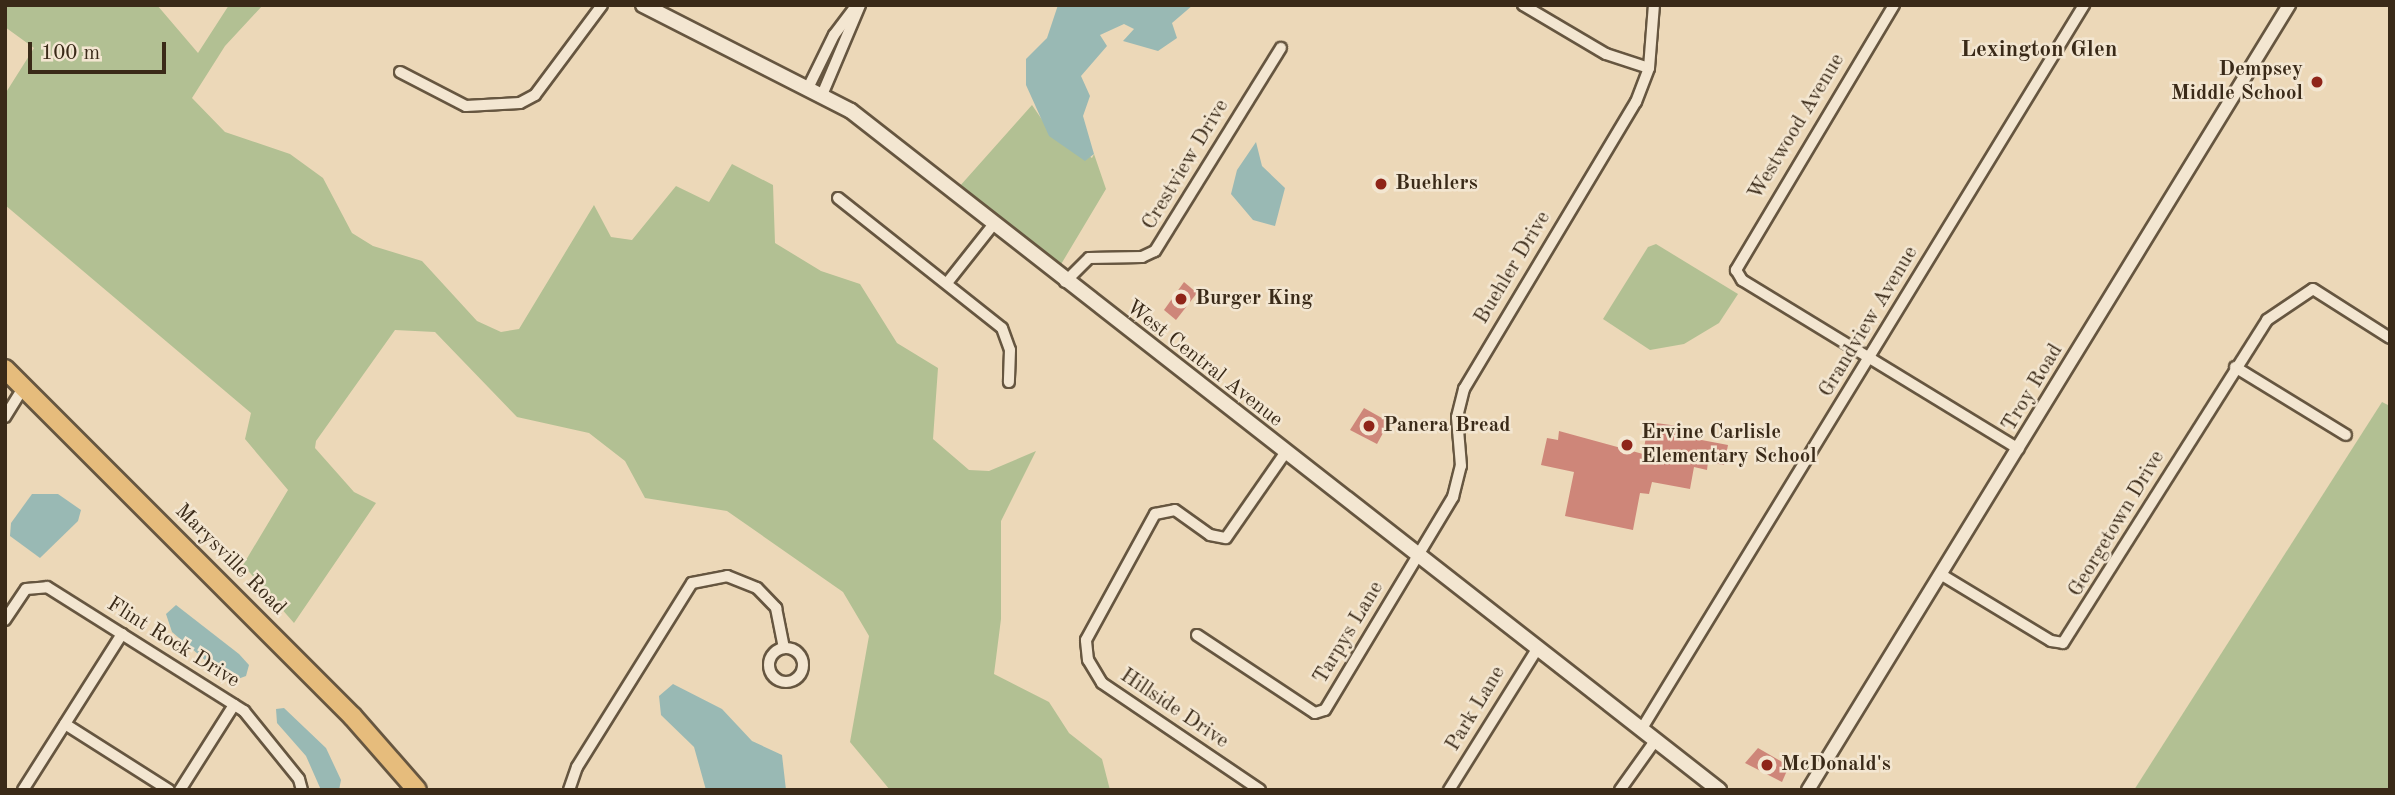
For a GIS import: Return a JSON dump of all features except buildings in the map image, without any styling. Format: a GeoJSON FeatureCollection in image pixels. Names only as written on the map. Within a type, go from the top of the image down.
{"type":"FeatureCollection","features":[{"type":"Feature","properties":{"kind":"highway","name":"Marysville Road"},"geometry":{"type":"LineString","coordinates":[[5,369],[316,678],[413,789]]}},
{"type":"Feature","properties":{"kind":"main road","name":"West Central Avenue"},"geometry":{"type":"LineString","coordinates":[[642,5],[851,111],[1065,282],[1419,554],[1719,790]]}},
{"type":"Feature","properties":{"kind":"street"},"geometry":{"type":"LineString","coordinates":[[400,72],[457,103],[520,103],[535,95],[602,5]]}},
{"type":"Feature","properties":{"kind":"street"},"geometry":{"type":"LineString","coordinates":[[807,88],[859,5]]}},
{"type":"Feature","properties":{"kind":"street"},"geometry":{"type":"LineString","coordinates":[[822,95],[859,5]]}},
{"type":"Feature","properties":{"kind":"street"},"geometry":{"type":"LineString","coordinates":[[1523,5],[1606,54],[1649,68]]}},
{"type":"Feature","properties":{"kind":"street","name":"Buehler Drive"},"geometry":{"type":"LineString","coordinates":[[1419,554],[1457,486],[1457,416],[1467,382],[1632,109],[1649,68],[1654,5]]}},
{"type":"Feature","properties":{"kind":"street","name":"Westwood Avenue"},"geometry":{"type":"LineString","coordinates":[[1870,357],[1742,280],[1736,270],[1894,5]]}},
{"type":"Feature","properties":{"kind":"street","name":"Grandview Avenue"},"geometry":{"type":"LineString","coordinates":[[1641,730],[2084,5]]}},
{"type":"Feature","properties":{"kind":"street","name":"Troy Road"},"geometry":{"type":"LineString","coordinates":[[1808,790],[2289,5]]}},
{"type":"Feature","properties":{"kind":"street","name":"Crestview Drive"},"geometry":{"type":"LineString","coordinates":[[1065,282],[1089,258],[1142,257],[1155,251],[1281,48]]}},
{"type":"Feature","properties":{"kind":"street"},"geometry":{"type":"LineString","coordinates":[[838,198],[1002,328],[1010,350],[1009,382]]}},
{"type":"Feature","properties":{"kind":"street"},"geometry":{"type":"LineString","coordinates":[[947,284],[993,225]]}},
{"type":"Feature","properties":{"kind":"street","name":"Georgetown Drive"},"geometry":{"type":"LineString","coordinates":[[1942,575],[2051,641],[2067,641],[2259,327],[2313,289],[2390,338]]}},
{"type":"Feature","properties":{"kind":"street"},"geometry":{"type":"LineString","coordinates":[[1870,357],[2019,449]]}},
{"type":"Feature","properties":{"kind":"street"},"geometry":{"type":"LineString","coordinates":[[2235,367],[2346,435]]}},
{"type":"Feature","properties":{"kind":"street"},"geometry":{"type":"LineString","coordinates":[[5,417],[24,387]]}},
{"type":"Feature","properties":{"kind":"street","name":"Hillside Drive"},"geometry":{"type":"LineString","coordinates":[[1259,790],[1102,683],[1087,660],[1086,640],[1155,514],[1175,510],[1210,535],[1226,538],[1285,453]]}},
{"type":"Feature","properties":{"kind":"street","name":"Tarpys Lane"},"geometry":{"type":"LineString","coordinates":[[1197,635],[1321,713],[1419,554]]}},
{"type":"Feature","properties":{"kind":"street"},"geometry":{"type":"LineString","coordinates":[[569,790],[577,767],[692,583],[727,576],[757,588],[776,608],[784,648]]}},
{"type":"Feature","properties":{"kind":"street","name":"Flint Rock Drive"},"geometry":{"type":"LineString","coordinates":[[5,620],[26,589],[40,585],[122,634],[254,720],[302,790]]}},
{"type":"Feature","properties":{"kind":"street"},"geometry":{"type":"LineString","coordinates":[[23,790],[122,634]]}},
{"type":"Feature","properties":{"kind":"street","name":"Park Lane"},"geometry":{"type":"LineString","coordinates":[[1449,790],[1537,649]]}},
{"type":"Feature","properties":{"kind":"street"},"geometry":{"type":"LineString","coordinates":[[180,790],[234,705]]}},
{"type":"Feature","properties":{"kind":"street"},"geometry":{"type":"LineString","coordinates":[[65,724],[169,790]]}},
{"type":"Feature","properties":{"kind":"street"},"geometry":{"type":"LineString","coordinates":[[1620,790],[1655,741]]}},
{"type":"Feature","properties":{"kind":"green space"},"geometry":{"type":"Polygon","coordinates":[[[5,5],[157,5],[198,53],[229,5],[263,5],[225,46],[192,98],[225,132],[290,154],[323,178],[352,233],[373,246],[422,261],[477,321],[501,332],[519,329],[594,205],[611,237],[632,240],[676,186],[709,202],[732,164],[773,185],[775,243],[821,271],[860,284],[897,343],[938,368],[933,439],[969,470],[989,471],[1036,451],[1001,521],[1001,619],[994,674],[1049,702],[1069,733],[1102,759],[1110,790],[890,790],[850,742],[869,636],[843,592],[727,511],[645,498],[625,461],[589,433],[517,417],[435,332],[395,330],[316,441],[315,448],[354,492],[376,503],[294,623],[243,565],[288,490],[245,439],[251,413],[5,205],[5,94],[34,48],[5,27],[5,5]]]}},
{"type":"Feature","properties":{"kind":"green space"},"geometry":{"type":"Polygon","coordinates":[[[1032,105],[1047,127],[1092,158],[1094,154],[1106,189],[1060,266],[959,187],[1032,105]]]}},
{"type":"Feature","properties":{"kind":"green space"},"geometry":{"type":"Polygon","coordinates":[[[1656,244],[1738,294],[1719,323],[1684,344],[1650,350],[1603,319],[1648,247],[1656,244]]]}},
{"type":"Feature","properties":{"kind":"green space"},"geometry":{"type":"Polygon","coordinates":[[[2382,402],[2390,406],[2390,790],[2134,790],[2382,402]]]}},
{"type":"Feature","properties":{"kind":"water"},"geometry":{"type":"Polygon","coordinates":[[[1058,5],[1193,5],[1172,23],[1177,38],[1158,51],[1123,41],[1134,29],[1124,24],[1100,35],[1107,46],[1081,76],[1090,96],[1083,116],[1094,154],[1085,161],[1049,136],[1026,85],[1026,59],[1047,38],[1058,5]]]}},
{"type":"Feature","properties":{"kind":"water"},"geometry":{"type":"Polygon","coordinates":[[[1256,142],[1262,166],[1285,188],[1275,226],[1253,220],[1231,194],[1237,170],[1256,142]]]}},
{"type":"Feature","properties":{"kind":"water"},"geometry":{"type":"Polygon","coordinates":[[[32,494],[58,494],[81,510],[78,521],[40,558],[10,536],[11,523],[32,494]]]}},
{"type":"Feature","properties":{"kind":"water"},"geometry":{"type":"Polygon","coordinates":[[[176,605],[239,654],[249,665],[246,676],[235,680],[218,671],[172,632],[166,614],[176,605]]]}},
{"type":"Feature","properties":{"kind":"water"},"geometry":{"type":"Polygon","coordinates":[[[673,684],[722,709],[752,741],[782,755],[786,790],[706,790],[694,747],[661,715],[659,696],[673,684]]]}},
{"type":"Feature","properties":{"kind":"water"},"geometry":{"type":"Polygon","coordinates":[[[284,708],[326,748],[341,780],[339,790],[321,790],[306,756],[277,723],[276,709],[284,708]]]}},
{"type":"Feature","properties":{"kind":"place","name":"Dempsey Middle School"},"geometry":{"type":"Point","coordinates":[2317,82]}},
{"type":"Feature","properties":{"kind":"place","name":"Buehlers"},"geometry":{"type":"Point","coordinates":[1381,184]}},
{"type":"Feature","properties":{"kind":"place","name":"Burger King"},"geometry":{"type":"Point","coordinates":[1181,299]}},
{"type":"Feature","properties":{"kind":"place","name":"Panera Bread"},"geometry":{"type":"Point","coordinates":[1369,426]}},
{"type":"Feature","properties":{"kind":"place","name":"Ervine Carlisle Elementary School"},"geometry":{"type":"Point","coordinates":[1627,445]}},
{"type":"Feature","properties":{"kind":"place","name":"McDonald's"},"geometry":{"type":"Point","coordinates":[1767,765]}},
{"type":"Feature","properties":{"kind":"district","name":"Lexington Glen"},"geometry":{"type":"Point","coordinates":[2039,50]}}]}
